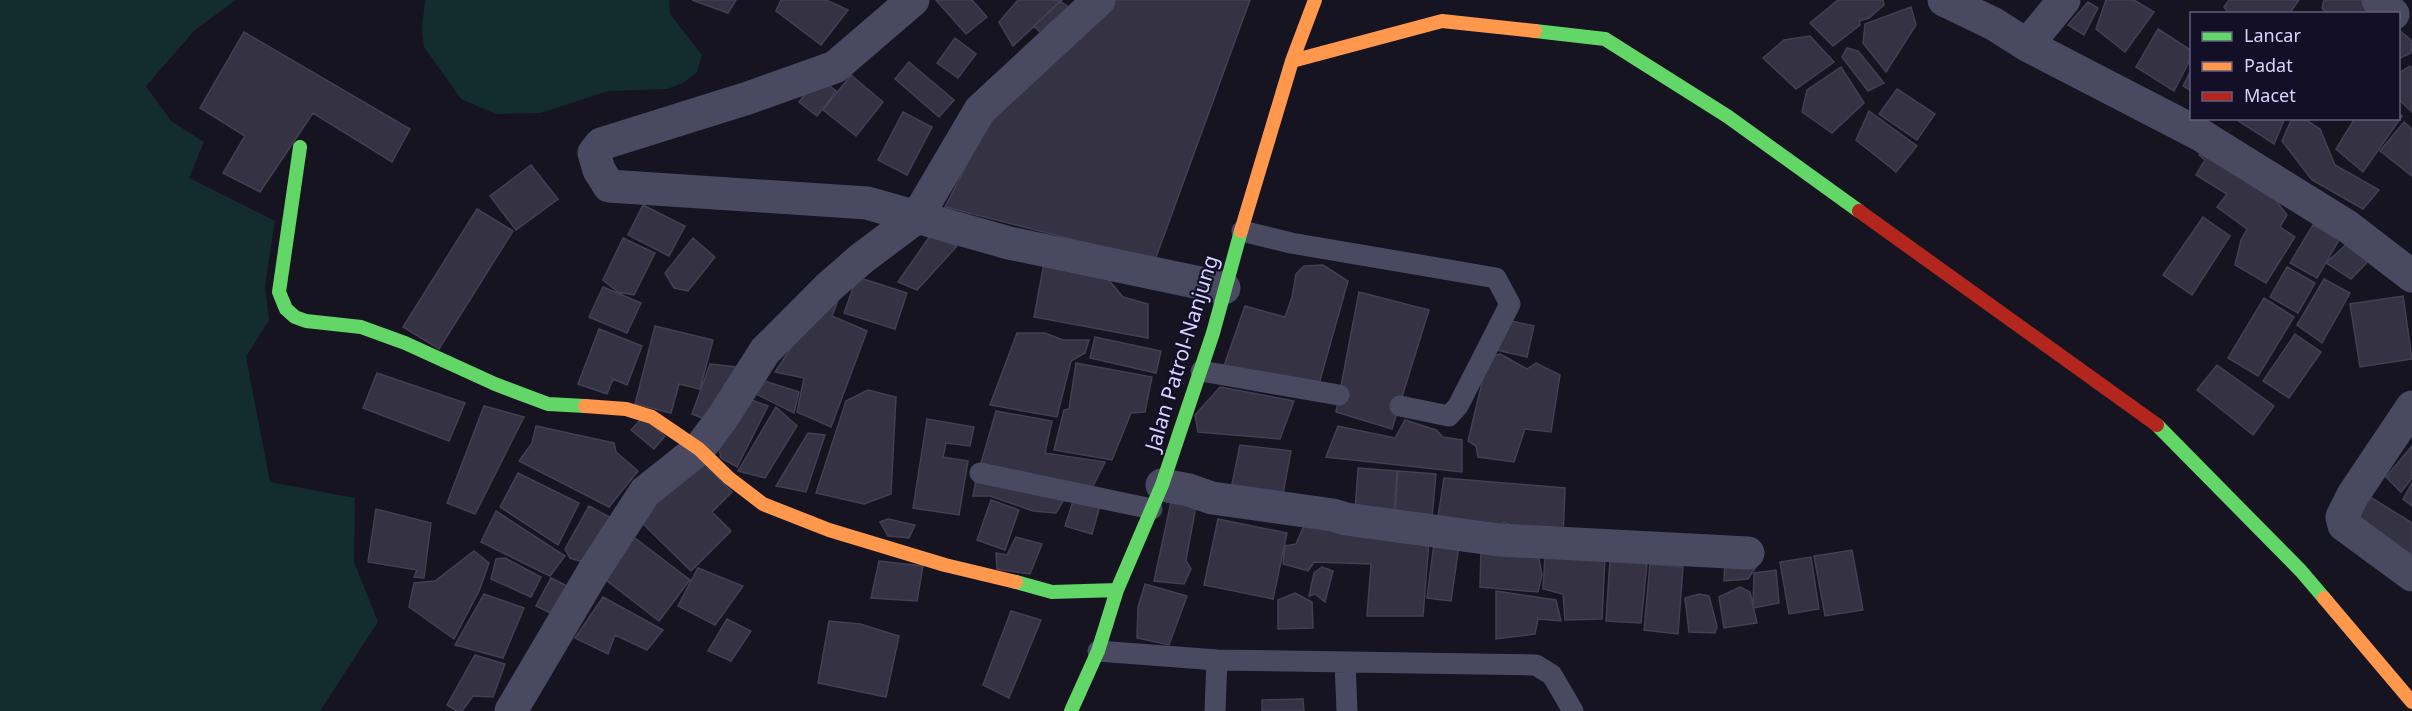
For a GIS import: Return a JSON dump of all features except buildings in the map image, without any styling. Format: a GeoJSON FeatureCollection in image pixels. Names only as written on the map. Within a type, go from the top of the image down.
{"type":"FeatureCollection","features":[{"type":"Feature","properties":{"kind":"street"},"geometry":{"type":"LineString","coordinates":[[913,0],[835,68],[601,144],[594,153],[599,171],[609,186],[867,203],[917,216],[952,229],[1009,243],[1224,288]]}},
{"type":"Feature","properties":{"kind":"street"},"geometry":{"type":"LineString","coordinates":[[511,711],[592,572],[645,492],[699,449],[721,420],[765,351],[830,286],[917,216],[980,110],[1099,0]]}},
{"type":"Feature","properties":{"kind":"street","name":"Jalan Patrol-Nanjung"},"geometry":{"type":"LineString","coordinates":[[1071,711],[1098,651],[1117,590],[1157,497],[1201,371],[1251,193],[1292,61],[1315,0]]}},
{"type":"Feature","properties":{"kind":"street"},"geometry":{"type":"LineString","coordinates":[[1944,0],[1994,24],[2027,45],[2199,134],[2347,226],[2412,276]]}},
{"type":"Feature","properties":{"kind":"street"},"geometry":{"type":"LineString","coordinates":[[2027,45],[2064,0]]}},
{"type":"Feature","properties":{"kind":"street"},"geometry":{"type":"LineString","coordinates":[[2378,0],[2391,12]]}},
{"type":"Feature","properties":{"kind":"street"},"geometry":{"type":"LineString","coordinates":[[2400,20],[2412,30]]}},
{"type":"Feature","properties":{"kind":"street"},"geometry":{"type":"LineString","coordinates":[[1292,61],[1442,21],[1605,39],[1727,116],[2152,420],[2301,571],[2412,702]]}},
{"type":"Feature","properties":{"kind":"street"},"geometry":{"type":"LineString","coordinates":[[300,147],[279,292],[286,309],[295,317],[306,321],[361,327],[405,343],[495,384],[548,404],[626,409],[652,417],[699,449],[729,478],[763,504],[829,530],[945,565],[1052,592],[1117,590]]}},
{"type":"Feature","properties":{"kind":"street"},"geometry":{"type":"LineString","coordinates":[[2412,407],[2358,487],[2342,517],[2344,525],[2412,575]]}},
{"type":"Feature","properties":{"kind":"street"},"geometry":{"type":"LineString","coordinates":[[1157,497],[1234,501],[1499,540],[1748,553]]}},
{"type":"Feature","properties":{"kind":"lane"},"geometry":{"type":"LineString","coordinates":[[1242,231],[1300,245],[1496,278],[1510,304],[1458,405],[1449,416],[1400,406]]}},
{"type":"Feature","properties":{"kind":"lane"},"geometry":{"type":"LineString","coordinates":[[1201,371],[1339,395]]}},
{"type":"Feature","properties":{"kind":"lane"},"geometry":{"type":"LineString","coordinates":[[980,473],[1157,497]]}},
{"type":"Feature","properties":{"kind":"lane"},"geometry":{"type":"LineString","coordinates":[[1098,651],[1217,660],[1536,665],[1552,675],[1573,711]]}},
{"type":"Feature","properties":{"kind":"lane"},"geometry":{"type":"LineString","coordinates":[[1215,711],[1217,660]]}},
{"type":"Feature","properties":{"kind":"lane"},"geometry":{"type":"LineString","coordinates":[[1345,662],[1347,711]]}},
{"type":"Feature","properties":{"kind":"green space"},"geometry":{"type":"Polygon","coordinates":[[[0,0],[236,0],[195,30],[146,86],[171,121],[204,142],[189,178],[275,221],[265,286],[269,320],[246,357],[270,482],[355,498],[354,562],[378,622],[320,711],[0,711],[0,0]]]}},
{"type":"Feature","properties":{"kind":"green space"},"geometry":{"type":"Polygon","coordinates":[[[425,0],[669,0],[670,14],[702,55],[697,72],[683,83],[667,89],[608,91],[541,113],[496,114],[461,99],[424,47],[422,30],[425,0]]]}},
{"type":"Feature","properties":{"kind":"traffic: fast"},"geometry":{"type":"LineString","coordinates":[[1535,31],[1605,39],[1727,116],[1859,211]]}},
{"type":"Feature","properties":{"kind":"traffic: fast"},"geometry":{"type":"LineString","coordinates":[[300,147],[279,292],[286,309],[295,317],[306,321],[361,327],[405,343],[495,384],[548,404],[585,406]]}},
{"type":"Feature","properties":{"kind":"traffic: fast"},"geometry":{"type":"LineString","coordinates":[[1071,711],[1098,651],[1117,590],[1162,485],[1213,333],[1241,231]]}},
{"type":"Feature","properties":{"kind":"traffic: fast"},"geometry":{"type":"LineString","coordinates":[[2157,425],[2301,571],[2324,598]]}},
{"type":"Feature","properties":{"kind":"traffic: fast"},"geometry":{"type":"LineString","coordinates":[[1016,582],[1052,592],[1117,590]]}},
{"type":"Feature","properties":{"kind":"traffic: slow"},"geometry":{"type":"LineString","coordinates":[[1241,231],[1292,61],[1315,0]]}},
{"type":"Feature","properties":{"kind":"traffic: slow"},"geometry":{"type":"LineString","coordinates":[[1292,61],[1442,21],[1535,31]]}},
{"type":"Feature","properties":{"kind":"traffic: slow"},"geometry":{"type":"LineString","coordinates":[[585,406],[626,409],[652,417],[699,449],[729,478],[763,504],[829,530],[945,565],[1016,582]]}},
{"type":"Feature","properties":{"kind":"traffic: slow"},"geometry":{"type":"LineString","coordinates":[[2324,598],[2412,702]]}},
{"type":"Feature","properties":{"kind":"traffic: jam"},"geometry":{"type":"LineString","coordinates":[[1859,211],[2157,425]]}}]}
